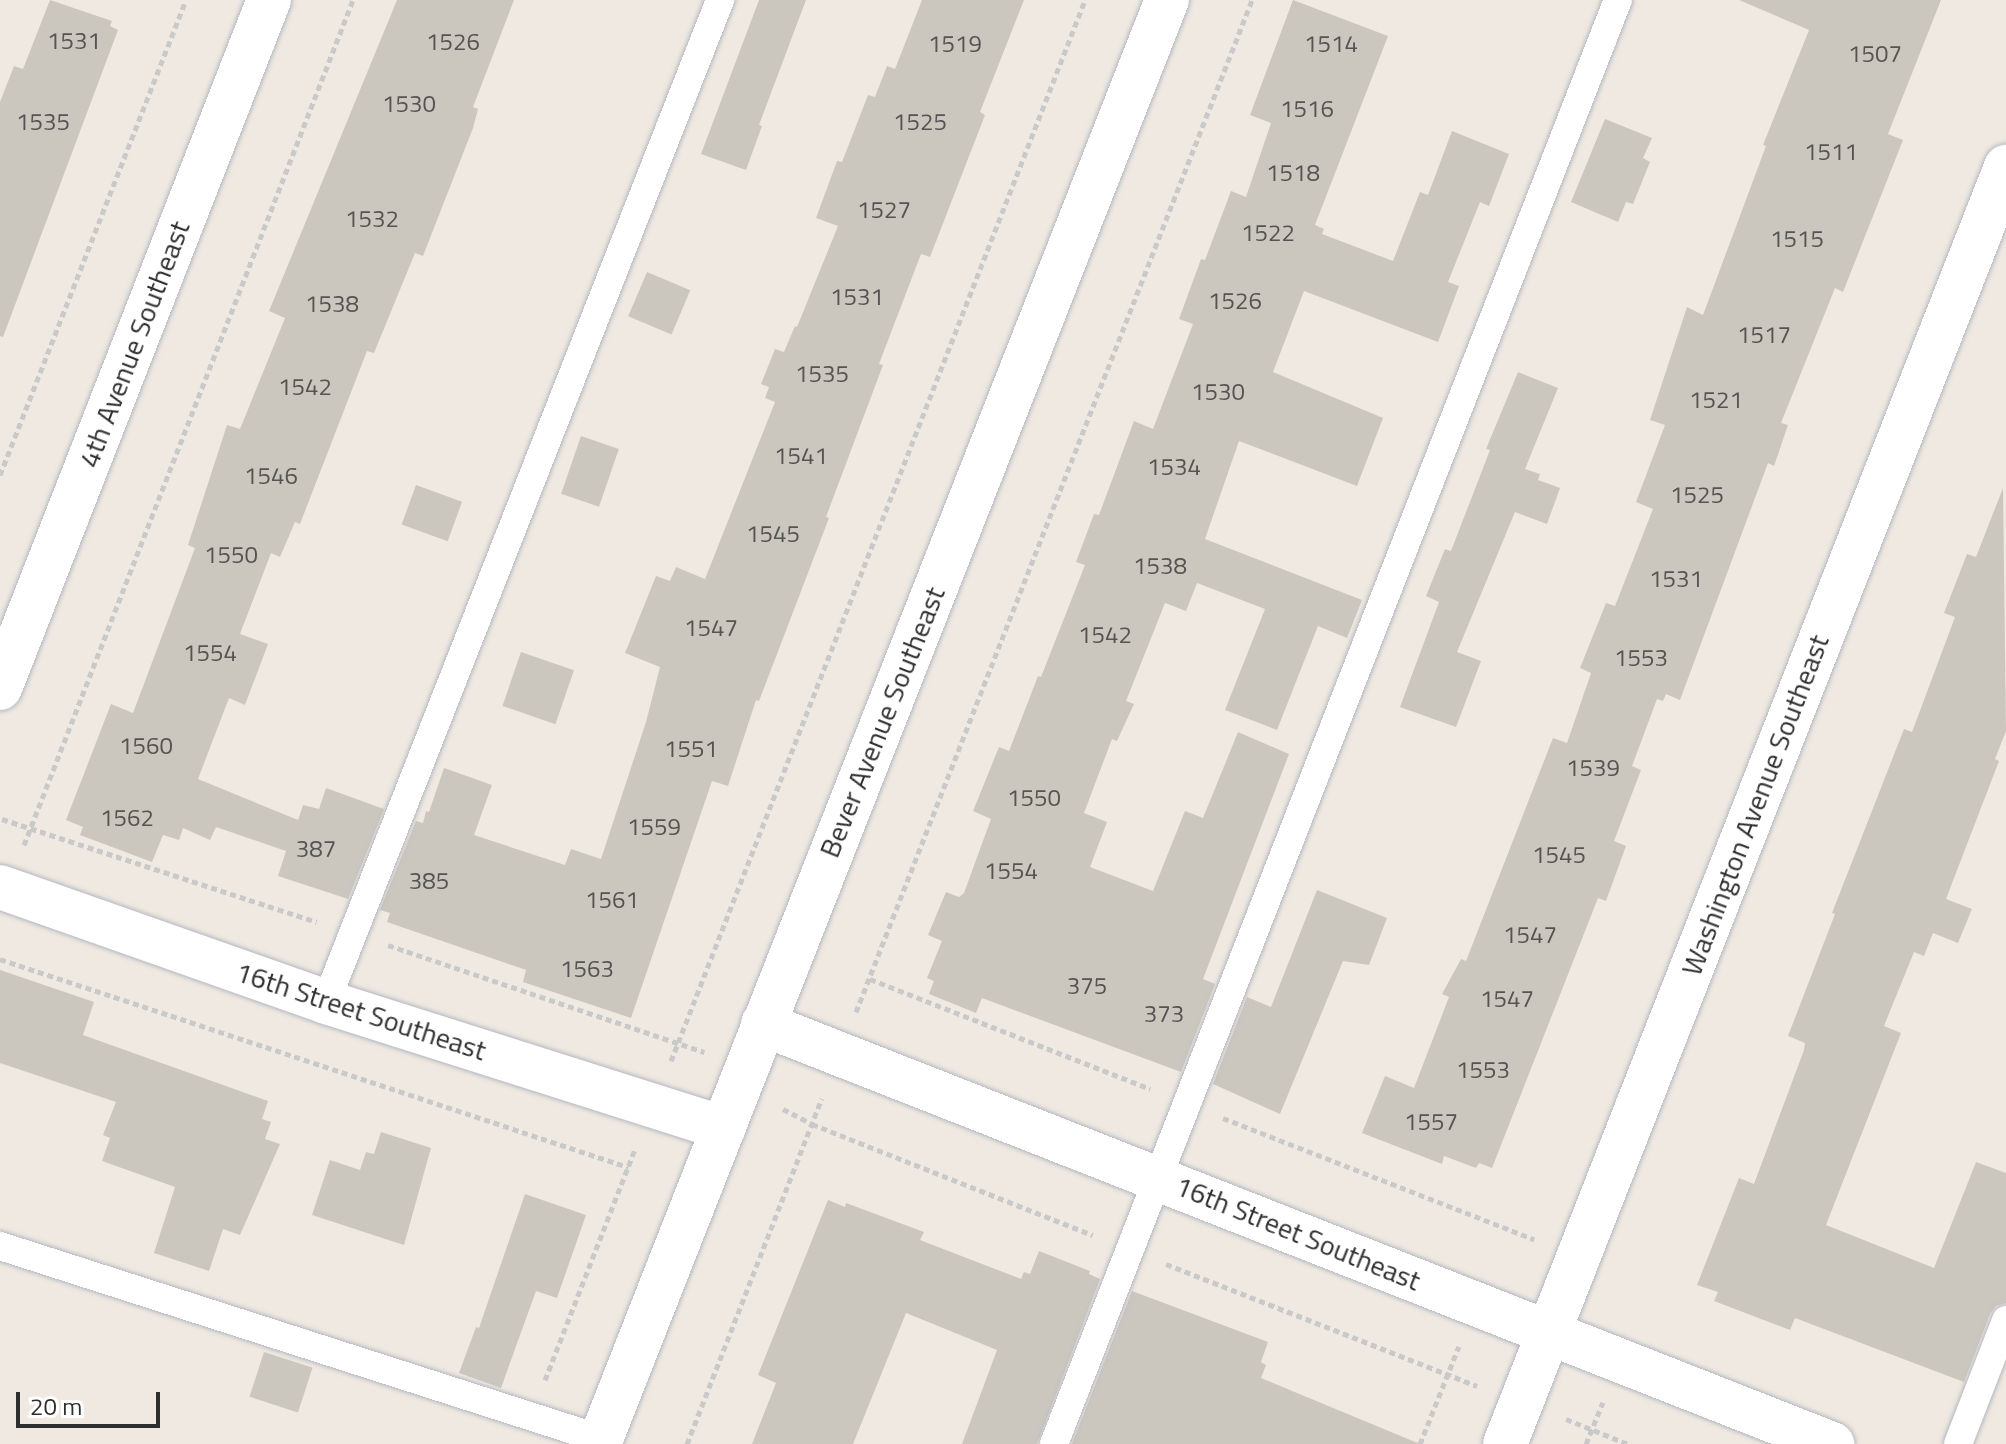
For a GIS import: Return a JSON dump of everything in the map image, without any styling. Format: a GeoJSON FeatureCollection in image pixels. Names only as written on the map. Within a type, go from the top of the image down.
{"type":"FeatureCollection","features":[{"type":"Feature","properties":{"kind":"street","name":"4th Avenue Southeast"},"geometry":{"type":"LineString","coordinates":[[0,688],[269,0]]}},
{"type":"Feature","properties":{"kind":"street","name":"Bever Avenue Southeast"},"geometry":{"type":"LineString","coordinates":[[600,1442],[1167,0]]}},
{"type":"Feature","properties":{"kind":"street","name":"Washington Avenue Southeast"},"geometry":{"type":"LineString","coordinates":[[1505,1444],[2006,167]]}},
{"type":"Feature","properties":{"kind":"street","name":"16th Street Southeast"},"geometry":{"type":"LineString","coordinates":[[10,870],[326,1002],[723,1128]]}},
{"type":"Feature","properties":{"kind":"street","name":"16th Street Southeast"},"geometry":{"type":"LineString","coordinates":[[763,1024],[1832,1444]]}},
{"type":"Feature","properties":{"kind":"lane"},"geometry":{"type":"LineString","coordinates":[[326,1002],[720,0]]}},
{"type":"Feature","properties":{"kind":"lane"},"geometry":{"type":"LineString","coordinates":[[1054,1444],[1618,0]]}},
{"type":"Feature","properties":{"kind":"lane"},"geometry":{"type":"LineString","coordinates":[[0,1246],[600,1442]]}},
{"type":"Feature","properties":{"kind":"lane"},"geometry":{"type":"LineString","coordinates":[[1958,1444],[2006,1320]]}},
{"type":"Feature","properties":{"kind":"path"},"geometry":{"type":"LineString","coordinates":[[0,475],[186,0]]}},
{"type":"Feature","properties":{"kind":"path"},"geometry":{"type":"LineString","coordinates":[[10,870],[353,0]]}},
{"type":"Feature","properties":{"kind":"path"},"geometry":{"type":"LineString","coordinates":[[668,1069],[1085,0]]}},
{"type":"Feature","properties":{"kind":"path"},"geometry":{"type":"LineString","coordinates":[[854,1017],[1252,0]]}},
{"type":"Feature","properties":{"kind":"path"},"geometry":{"type":"LineString","coordinates":[[0,959],[628,1167]]}},
{"type":"Feature","properties":{"kind":"path"},"geometry":{"type":"LineString","coordinates":[[687,1444],[828,1084]]}},
{"type":"Feature","properties":{"kind":"path"},"geometry":{"type":"LineString","coordinates":[[530,1417],[640,1139]]}},
{"type":"Feature","properties":{"kind":"path"},"geometry":{"type":"LineString","coordinates":[[1420,1444],[1463,1334]]}},
{"type":"Feature","properties":{"kind":"path"},"geometry":{"type":"LineString","coordinates":[[1586,1444],[1608,1390]]}},
{"type":"Feature","properties":{"kind":"path"},"geometry":{"type":"LineString","coordinates":[[1553,1414],[1628,1444]]}},
{"type":"Feature","properties":{"kind":"building"},"geometry":{"type":"Polygon","coordinates":[[[50,0],[112,21],[110,26],[118,30],[3,337],[0,336],[0,102],[14,66],[23,69],[50,0]]]}},
{"type":"Feature","properties":{"kind":"building"},"geometry":{"type":"Polygon","coordinates":[[[397,0],[514,0],[473,107],[478,109],[473,128],[423,256],[415,253],[374,353],[367,351],[300,524],[295,522],[280,557],[271,553],[240,634],[268,644],[245,705],[229,698],[198,779],[298,820],[303,805],[319,809],[326,788],[384,809],[348,899],[278,876],[286,851],[216,827],[210,840],[183,828],[179,840],[163,835],[152,862],[80,835],[83,827],[66,820],[111,704],[133,713],[195,548],[188,545],[227,425],[240,429],[285,318],[269,311],[397,0]]]}},
{"type":"Feature","properties":{"kind":"building"},"geometry":{"type":"Polygon","coordinates":[[[759,0],[806,0],[759,125],[762,126],[746,170],[701,154],[759,0]]]}},
{"type":"Feature","properties":{"kind":"building"},"geometry":{"type":"Polygon","coordinates":[[[922,0],[1024,0],[980,112],[985,115],[930,257],[921,254],[879,364],[883,365],[826,517],[829,518],[759,701],[756,700],[728,786],[712,781],[631,1018],[523,982],[526,970],[387,922],[390,913],[380,910],[416,821],[423,823],[426,811],[429,812],[444,768],[492,785],[474,835],[565,865],[571,849],[601,859],[646,722],[660,667],[625,653],[656,576],[670,581],[676,567],[705,579],[775,402],[765,398],[769,387],[761,384],[775,349],[784,352],[797,327],[838,226],[816,218],[837,161],[842,162],[868,95],[875,97],[887,66],[895,69],[922,0]]]}},
{"type":"Feature","properties":{"kind":"building"},"geometry":{"type":"Polygon","coordinates":[[[1293,0],[1388,36],[1315,225],[1324,229],[1322,234],[1393,261],[1420,192],[1428,195],[1452,131],[1509,154],[1489,206],[1480,202],[1448,282],[1459,286],[1438,342],[1304,291],[1273,372],[1383,418],[1357,486],[1239,441],[1205,539],[1362,600],[1347,638],[1318,626],[1277,730],[1225,710],[1265,609],[1197,583],[1186,611],[1165,603],[1126,701],[1134,704],[1117,741],[1112,739],[1084,813],[1107,822],[1090,867],[1153,891],[1185,811],[1203,818],[1238,732],[1289,754],[1203,979],[1215,984],[1181,1072],[982,998],[976,1013],[929,994],[934,981],[927,978],[942,941],[928,935],[946,892],[959,897],[964,893],[991,819],[973,811],[999,747],[1009,751],[1038,676],[1041,677],[1085,565],[1076,562],[1094,514],[1099,515],[1134,421],[1153,429],[1193,324],[1179,319],[1201,259],[1205,260],[1231,191],[1246,197],[1271,123],[1250,115],[1293,0]]]}},
{"type":"Feature","properties":{"kind":"building"},"geometry":{"type":"Polygon","coordinates":[[[1739,0],[1941,0],[1888,134],[1903,140],[1843,292],[1835,288],[1781,423],[1788,425],[1774,466],[1768,463],[1680,700],[1666,694],[1663,701],[1657,699],[1632,766],[1641,770],[1614,841],[1626,846],[1606,901],[1598,898],[1492,1168],[1479,1163],[1476,1168],[1444,1156],[1442,1164],[1362,1133],[1385,1076],[1414,1088],[1449,997],[1442,994],[1461,959],[1466,961],[1553,738],[1567,743],[1591,673],[1580,668],[1606,603],[1615,606],[1653,509],[1636,502],[1665,425],[1650,420],[1687,307],[1703,315],[1766,146],[1763,145],[1809,30],[1739,0]]]}},
{"type":"Feature","properties":{"kind":"building"},"geometry":{"type":"Polygon","coordinates":[[[1605,119],[1652,138],[1643,158],[1650,162],[1633,204],[1626,202],[1618,222],[1571,202],[1605,119]]]}},
{"type":"Feature","properties":{"kind":"building"},"geometry":{"type":"Polygon","coordinates":[[[647,272],[690,290],[672,335],[628,316],[647,272]]]}},
{"type":"Feature","properties":{"kind":"building"},"geometry":{"type":"Polygon","coordinates":[[[1518,372],[1558,388],[1525,469],[1540,474],[1538,480],[1560,488],[1547,524],[1515,512],[1457,652],[1481,661],[1456,727],[1400,707],[1439,602],[1426,596],[1445,549],[1451,551],[1490,450],[1486,449],[1518,372]]]}},
{"type":"Feature","properties":{"kind":"building"},"geometry":{"type":"Polygon","coordinates":[[[581,436],[619,449],[599,507],[561,494],[581,436]]]}},
{"type":"Feature","properties":{"kind":"building"},"geometry":{"type":"Polygon","coordinates":[[[416,485],[462,502],[448,541],[402,524],[416,485]]]}},
{"type":"Feature","properties":{"kind":"building"},"geometry":{"type":"Polygon","coordinates":[[[2003,488],[2006,731],[1995,759],[1999,761],[1946,899],[1972,909],[1958,943],[1933,933],[1924,956],[1914,952],[1884,1026],[1901,1033],[1826,1225],[1934,1268],[1976,1162],[2006,1173],[2006,1303],[1996,1306],[1990,1314],[1964,1382],[1795,1318],[1790,1330],[1714,1301],[1718,1292],[1697,1285],[1739,1178],[1754,1184],[1804,1050],[1805,1043],[1788,1036],[1835,914],[1832,913],[1904,729],[1912,732],[1955,617],[1944,613],[1967,554],[1976,557],[2003,488]]]}},
{"type":"Feature","properties":{"kind":"building"},"geometry":{"type":"Polygon","coordinates":[[[521,652],[574,670],[555,724],[502,706],[521,652]]]}},
{"type":"Feature","properties":{"kind":"building"},"geometry":{"type":"Polygon","coordinates":[[[1317,890],[1387,918],[1369,965],[1343,961],[1280,1114],[1213,1084],[1247,997],[1271,1007],[1317,890]]]}},
{"type":"Feature","properties":{"kind":"building"},"geometry":{"type":"Polygon","coordinates":[[[0,970],[94,1002],[83,1035],[268,1101],[262,1119],[271,1122],[265,1139],[280,1144],[240,1235],[223,1229],[209,1271],[154,1253],[175,1187],[102,1161],[110,1138],[103,1135],[116,1102],[0,1063],[0,970]]]}},
{"type":"Feature","properties":{"kind":"building"},"geometry":{"type":"Polygon","coordinates":[[[381,1132],[431,1148],[404,1245],[312,1215],[330,1160],[360,1170],[366,1152],[374,1154],[381,1132]]]}},
{"type":"Feature","properties":{"kind":"building"},"geometry":{"type":"Polygon","coordinates":[[[525,1194],[586,1215],[557,1298],[536,1291],[501,1388],[459,1373],[476,1327],[479,1328],[525,1194]]]}},
{"type":"Feature","properties":{"kind":"building"},"geometry":{"type":"Polygon","coordinates":[[[828,1200],[845,1207],[846,1203],[924,1232],[920,1240],[1021,1279],[1024,1272],[1030,1274],[1039,1251],[1090,1271],[1089,1274],[1100,1279],[1037,1444],[962,1444],[997,1350],[906,1313],[853,1444],[752,1444],[776,1383],[758,1375],[828,1200]]]}},
{"type":"Feature","properties":{"kind":"building"},"geometry":{"type":"Polygon","coordinates":[[[1132,1291],[1268,1342],[1261,1362],[1266,1365],[1261,1378],[1420,1444],[1072,1444],[1132,1291]]]}},
{"type":"Feature","properties":{"kind":"building"},"geometry":{"type":"Polygon","coordinates":[[[264,1352],[313,1368],[298,1412],[249,1397],[264,1352]]]}}]}
